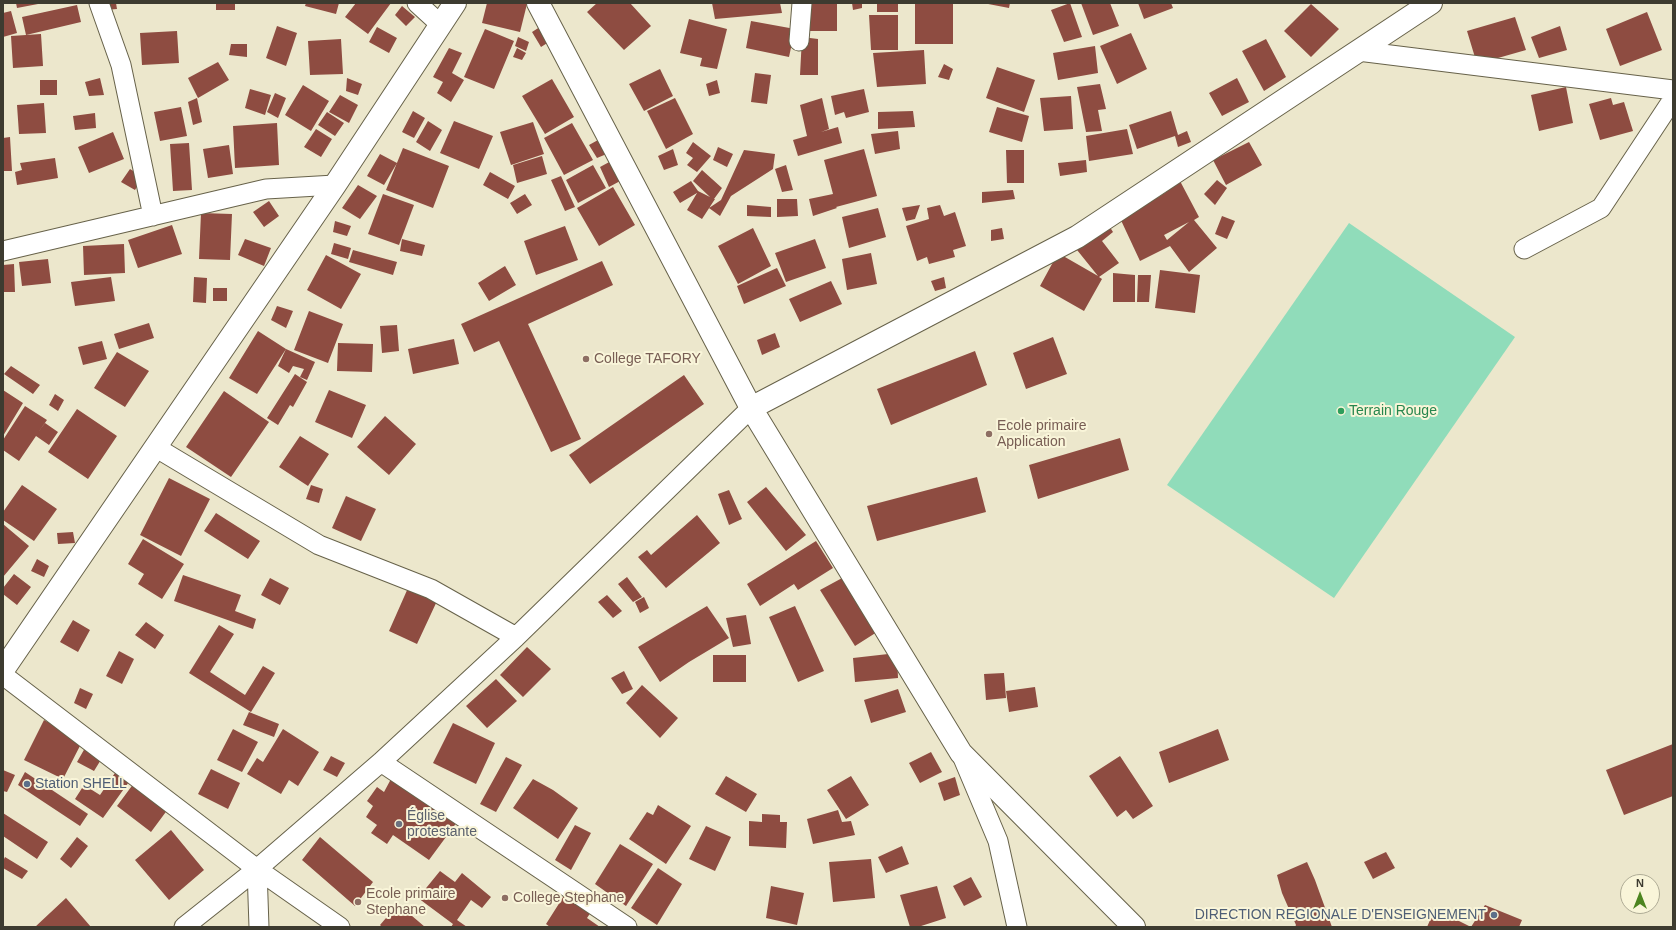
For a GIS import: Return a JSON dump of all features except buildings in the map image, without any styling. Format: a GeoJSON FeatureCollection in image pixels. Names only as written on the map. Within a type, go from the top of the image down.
{"type":"FeatureCollection","features":[{"type":"Feature","properties":{"kind":"street"},"geometry":{"type":"LineString","coordinates":[[99,3],[121,65],[153,216]]}},
{"type":"Feature","properties":{"kind":"street"},"geometry":{"type":"LineString","coordinates":[[417,3],[441,25]]}},
{"type":"Feature","properties":{"kind":"street"},"geometry":{"type":"LineString","coordinates":[[3,670],[335,185],[455,3]]}},
{"type":"Feature","properties":{"kind":"street"},"geometry":{"type":"LineString","coordinates":[[538,3],[750,408],[961,753],[998,841],[1017,927]]}},
{"type":"Feature","properties":{"kind":"street"},"geometry":{"type":"LineString","coordinates":[[799,41],[802,3]]}},
{"type":"Feature","properties":{"kind":"street"},"geometry":{"type":"LineString","coordinates":[[184,927],[257,869],[381,762],[516,638],[750,408],[1077,237],[1431,3]]}},
{"type":"Feature","properties":{"kind":"street"},"geometry":{"type":"LineString","coordinates":[[1358,51],[1673,90]]}},
{"type":"Feature","properties":{"kind":"street"},"geometry":{"type":"LineString","coordinates":[[1524,249],[1601,208],[1673,99]]}},
{"type":"Feature","properties":{"kind":"street"},"geometry":{"type":"LineString","coordinates":[[3,251],[266,189],[335,185]]}},
{"type":"Feature","properties":{"kind":"street"},"geometry":{"type":"LineString","coordinates":[[155,447],[319,546],[430,589],[516,638]]}},
{"type":"Feature","properties":{"kind":"street"},"geometry":{"type":"LineString","coordinates":[[3,675],[257,869],[340,927]]}},
{"type":"Feature","properties":{"kind":"street"},"geometry":{"type":"LineString","coordinates":[[961,753],[1134,927]]}},
{"type":"Feature","properties":{"kind":"street"},"geometry":{"type":"LineString","coordinates":[[381,762],[627,927]]}},
{"type":"Feature","properties":{"kind":"street"},"geometry":{"type":"LineString","coordinates":[[257,869],[259,927]]}},
{"type":"Feature","properties":{"kind":"green space","name":"Terrain Rouge"},"geometry":{"type":"Polygon","coordinates":[[[1349,223],[1515,337],[1334,598],[1167,485],[1349,223]]]}},
{"type":"Feature","properties":{"kind":"place","name":"College TAFORY"},"geometry":{"type":"Point","coordinates":[586,359]}},
{"type":"Feature","properties":{"kind":"place","name":"Terrain Rouge"},"geometry":{"type":"Point","coordinates":[1341,411]}},
{"type":"Feature","properties":{"kind":"place","name":"Ecole primaire Application"},"geometry":{"type":"Point","coordinates":[989,434]}},
{"type":"Feature","properties":{"kind":"place","name":"Station SHELL"},"geometry":{"type":"Point","coordinates":[27,784]}},
{"type":"Feature","properties":{"kind":"place","name":"Église protestante"},"geometry":{"type":"Point","coordinates":[399,824]}},
{"type":"Feature","properties":{"kind":"place","name":"College Stephane"},"geometry":{"type":"Point","coordinates":[505,898]}},
{"type":"Feature","properties":{"kind":"place","name":"Ecole primaire Stephane"},"geometry":{"type":"Point","coordinates":[358,902]}},
{"type":"Feature","properties":{"kind":"place","name":"DIRECTION REGIONALE D'ENSEIGNEMENT"},"geometry":{"type":"Point","coordinates":[1494,915]}}]}
